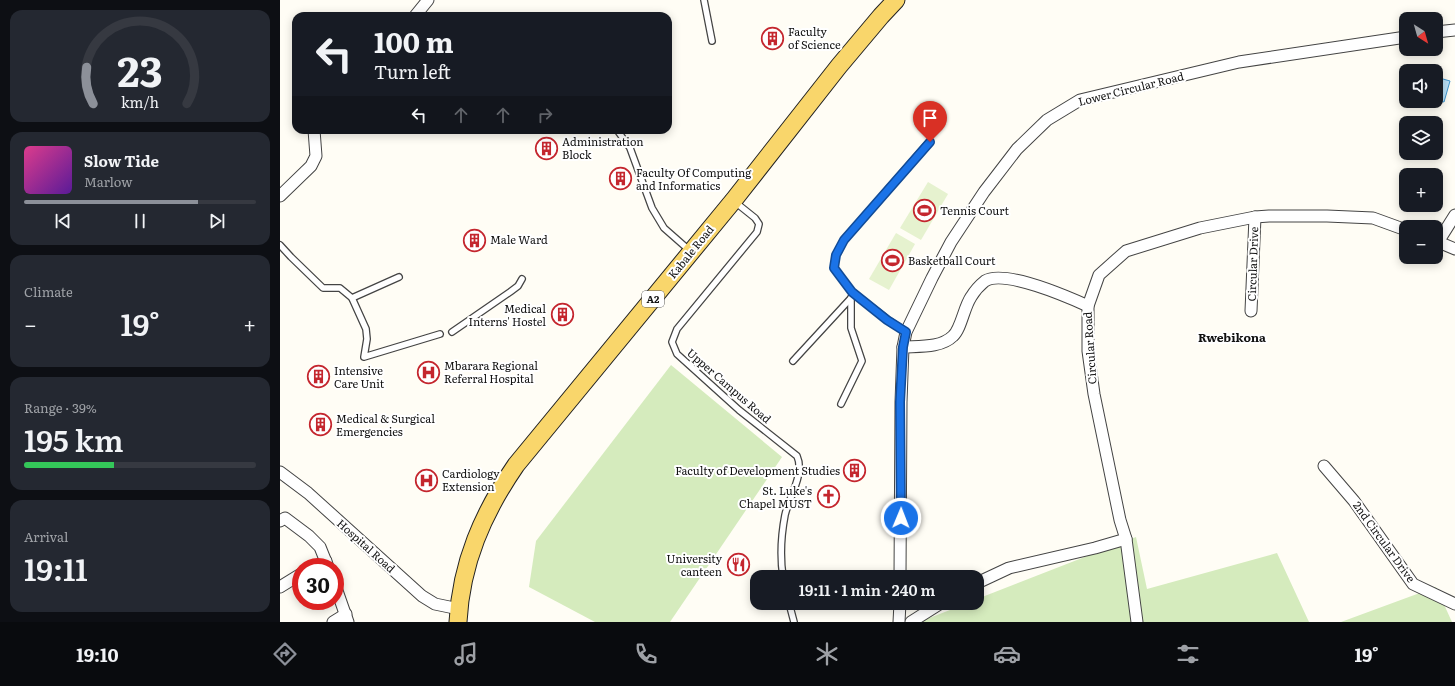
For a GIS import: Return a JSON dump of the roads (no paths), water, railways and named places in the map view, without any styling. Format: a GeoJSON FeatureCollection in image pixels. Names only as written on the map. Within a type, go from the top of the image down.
{"type":"FeatureCollection","features":[{"type":"Feature","properties":{"kind":"main road","name":"Kabale Road"},"geometry":{"type":"LineString","coordinates":[[459,616],[464,575],[474,541],[488,509],[501,486],[516,465],[733,201],[839,66],[896,0]]}},
{"type":"Feature","properties":{"kind":"street"},"geometry":{"type":"LineString","coordinates":[[418,12],[428,0]]}},
{"type":"Feature","properties":{"kind":"street"},"geometry":{"type":"LineString","coordinates":[[1443,31],[1455,30]]}},
{"type":"Feature","properties":{"kind":"street","name":"Lower Circular Road"},"geometry":{"type":"LineString","coordinates":[[900,570],[900,402],[903,347],[906,332],[948,248],[984,192],[1017,149],[1047,120],[1080,100],[1239,62],[1399,38]]}},
{"type":"Feature","properties":{"kind":"street"},"geometry":{"type":"LineString","coordinates":[[280,196],[311,166],[316,156],[314,134]]}},
{"type":"Feature","properties":{"kind":"street"},"geometry":{"type":"LineString","coordinates":[[1443,233],[1455,215]]}},
{"type":"Feature","properties":{"kind":"street","name":"Circular Road"},"geometry":{"type":"LineString","coordinates":[[1137,622],[1126,538],[1120,520],[1094,394],[1088,350],[1088,306],[1099,276],[1126,251],[1200,228],[1255,217],[1327,216],[1373,218],[1399,227]]}},
{"type":"Feature","properties":{"kind":"street","name":"Circular Drive"},"geometry":{"type":"LineString","coordinates":[[1251,311],[1255,217]]}},
{"type":"Feature","properties":{"kind":"street"},"geometry":{"type":"LineString","coordinates":[[1443,244],[1455,249]]}},
{"type":"Feature","properties":{"kind":"street"},"geometry":{"type":"LineString","coordinates":[[903,347],[933,345],[954,336],[970,298],[985,281],[994,279],[1015,280],[1056,292],[1088,306]]}},
{"type":"Feature","properties":{"kind":"street","name":"2nd Circular Drive"},"geometry":{"type":"LineString","coordinates":[[1324,466],[1354,501],[1413,584],[1455,604]]}},
{"type":"Feature","properties":{"kind":"street","name":"Hospital Road"},"geometry":{"type":"LineString","coordinates":[[280,472],[308,493],[422,596],[459,616]]}},
{"type":"Feature","properties":{"kind":"street"},"geometry":{"type":"LineString","coordinates":[[280,521],[285,518],[309,536],[320,547],[325,558]]}},
{"type":"Feature","properties":{"kind":"street"},"geometry":{"type":"LineString","coordinates":[[984,580],[1009,568],[1095,548],[1126,538]]}},
{"type":"Feature","properties":{"kind":"street"},"geometry":{"type":"LineString","coordinates":[[280,587],[292,580]]}},
{"type":"Feature","properties":{"kind":"street"},"geometry":{"type":"LineString","coordinates":[[899,622],[900,610]]}},
{"type":"Feature","properties":{"kind":"street"},"geometry":{"type":"LineString","coordinates":[[911,622],[930,610]]}},
{"type":"Feature","properties":{"kind":"street"},"geometry":{"type":"LineString","coordinates":[[333,622],[347,618]]}},
{"type":"Feature","properties":{"kind":"lane"},"geometry":{"type":"LineString","coordinates":[[704,0],[712,41]]}},
{"type":"Feature","properties":{"kind":"lane"},"geometry":{"type":"LineString","coordinates":[[620,134],[630,148],[652,208],[664,228],[691,252]]}},
{"type":"Feature","properties":{"kind":"lane"},"geometry":{"type":"LineString","coordinates":[[906,332],[887,320],[852,292],[834,268],[836,255],[844,240],[930,142]]}},
{"type":"Feature","properties":{"kind":"lane","name":"Upper Campus Road"},"geometry":{"type":"LineString","coordinates":[[733,201],[755,218],[759,224],[757,232],[677,330],[672,342],[677,354],[739,410],[798,456],[800,465],[785,515],[781,559],[782,570]]}},
{"type":"Feature","properties":{"kind":"lane"},"geometry":{"type":"LineString","coordinates":[[280,245],[323,288],[340,288],[352,298],[366,330],[367,339],[364,357],[440,334]]}},
{"type":"Feature","properties":{"kind":"lane"},"geometry":{"type":"LineString","coordinates":[[352,298],[398,277]]}},
{"type":"Feature","properties":{"kind":"lane"},"geometry":{"type":"LineString","coordinates":[[452,332],[518,286],[522,279]]}},
{"type":"Feature","properties":{"kind":"lane"},"geometry":{"type":"LineString","coordinates":[[841,404],[862,361],[851,328],[852,292]]}},
{"type":"Feature","properties":{"kind":"lane"},"geometry":{"type":"LineString","coordinates":[[793,361],[851,298]]}},
{"type":"Feature","properties":{"kind":"lane"},"geometry":{"type":"LineString","coordinates":[[790,610],[794,622]]}},
{"type":"Feature","properties":{"kind":"water"},"geometry":{"type":"Polygon","coordinates":[[[1443,79],[1450,81],[1443,102],[1443,79]]]}},
{"type":"Feature","properties":{"kind":"place","name":"Faculty of Science"},"geometry":{"type":"Point","coordinates":[772,38]}},
{"type":"Feature","properties":{"kind":"place","name":"Administration Block"},"geometry":{"type":"Point","coordinates":[547,148]}},
{"type":"Feature","properties":{"kind":"place","name":"Faculty Of Computing and Informatics"},"geometry":{"type":"Point","coordinates":[621,179]}},
{"type":"Feature","properties":{"kind":"place","name":"Tennis Court"},"geometry":{"type":"Point","coordinates":[924,211]}},
{"type":"Feature","properties":{"kind":"place","name":"Male Ward"},"geometry":{"type":"Point","coordinates":[474,240]}},
{"type":"Feature","properties":{"kind":"place","name":"Basketball Court"},"geometry":{"type":"Point","coordinates":[892,261]}},
{"type":"Feature","properties":{"kind":"place","name":"Medical Interns' Hostel"},"geometry":{"type":"Point","coordinates":[562,315]}},
{"type":"Feature","properties":{"kind":"place","name":"Mbarara Regional Referral Hospital"},"geometry":{"type":"Point","coordinates":[428,372]}},
{"type":"Feature","properties":{"kind":"place","name":"Intensive Care Unit"},"geometry":{"type":"Point","coordinates":[318,377]}},
{"type":"Feature","properties":{"kind":"place","name":"Medical & Surgical Emergencies"},"geometry":{"type":"Point","coordinates":[320,425]}},
{"type":"Feature","properties":{"kind":"place","name":"Faculty of Development Studies"},"geometry":{"type":"Point","coordinates":[855,471]}},
{"type":"Feature","properties":{"kind":"place","name":"Cardiology Extension"},"geometry":{"type":"Point","coordinates":[427,480]}},
{"type":"Feature","properties":{"kind":"place","name":"St. Luke's Chapel MUST"},"geometry":{"type":"Point","coordinates":[828,497]}},
{"type":"Feature","properties":{"kind":"place","name":"University canteen"},"geometry":{"type":"Point","coordinates":[738,565]}},
{"type":"Feature","properties":{"kind":"district","name":"Rwebikona"},"geometry":{"type":"Point","coordinates":[1232,338]}}]}
